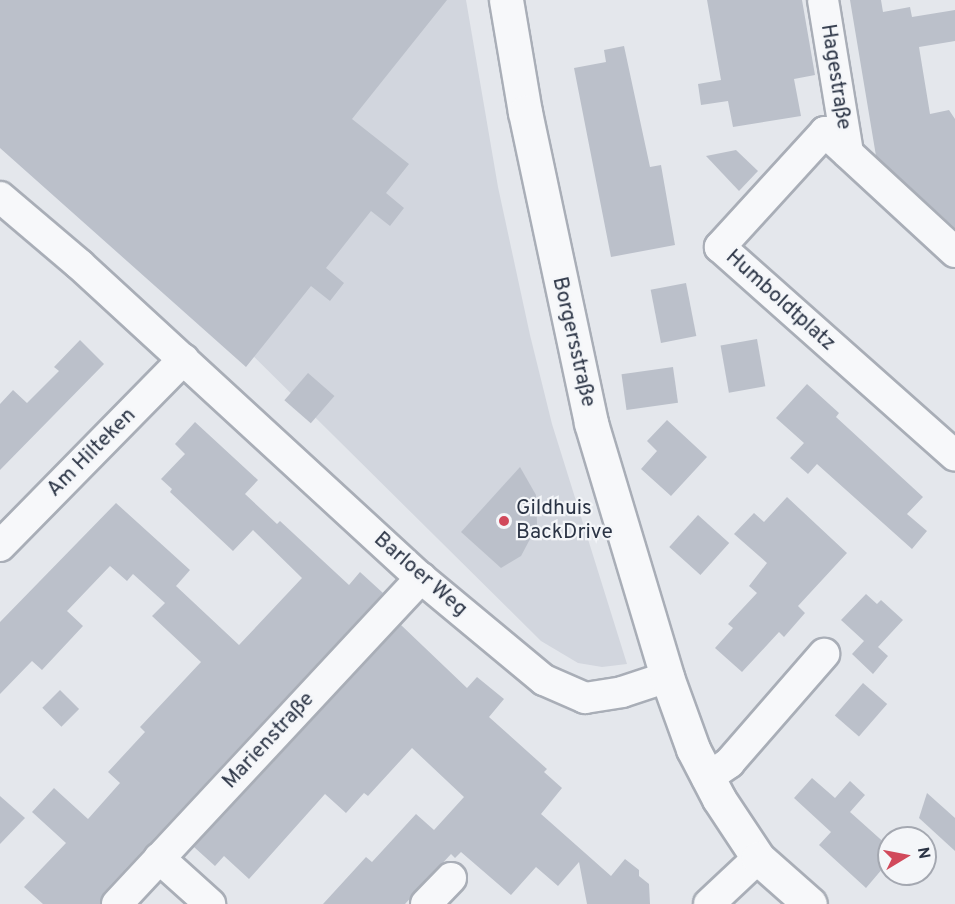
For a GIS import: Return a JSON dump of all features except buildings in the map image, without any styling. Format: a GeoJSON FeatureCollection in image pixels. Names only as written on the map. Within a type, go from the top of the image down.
{"type":"FeatureCollection","features":[{"type":"Feature","properties":{"kind":"street","name":"Borgersstraße"},"geometry":{"type":"LineString","coordinates":[[506,0],[527,123],[591,423],[667,677]]}},
{"type":"Feature","properties":{"kind":"street","name":"Hagestraße"},"geometry":{"type":"LineString","coordinates":[[823,0],[848,153]]}},
{"type":"Feature","properties":{"kind":"street","name":"Humboldtplatz"},"geometry":{"type":"LineString","coordinates":[[955,252],[825,132],[720,248],[955,456]]}},
{"type":"Feature","properties":{"kind":"street","name":"Barloer Weg"},"geometry":{"type":"LineString","coordinates":[[0,196],[184,359],[421,578],[522,663],[565,691],[585,698],[602,696],[667,677]]}},
{"type":"Feature","properties":{"kind":"street","name":"Am Hilteken"},"geometry":{"type":"LineString","coordinates":[[0,546],[184,359]]}},
{"type":"Feature","properties":{"kind":"street","name":"Marienstraße"},"geometry":{"type":"LineString","coordinates":[[117,904],[421,578]]}},
{"type":"Feature","properties":{"kind":"street"},"geometry":{"type":"LineString","coordinates":[[707,778],[729,763],[824,654]]}},
{"type":"Feature","properties":{"kind":"street"},"geometry":{"type":"LineString","coordinates":[[667,677],[707,778],[758,858],[810,904]]}},
{"type":"Feature","properties":{"kind":"street"},"geometry":{"type":"LineString","coordinates":[[159,858],[210,904]]}},
{"type":"Feature","properties":{"kind":"street"},"geometry":{"type":"LineString","coordinates":[[710,904],[758,858]]}},
{"type":"Feature","properties":{"kind":"street"},"geometry":{"type":"LineString","coordinates":[[426,904],[451,878]]}},
{"type":"Feature","properties":{"kind":"shaded area"},"geometry":{"type":"Polygon","coordinates":[[[0,0],[466,0],[498,187],[530,335],[552,424],[627,664],[602,667],[578,663],[541,641],[130,234],[0,0]]]}},
{"type":"Feature","properties":{"kind":"place","name":"Gildhuis BackDrive"},"geometry":{"type":"Point","coordinates":[504,521]}}]}
